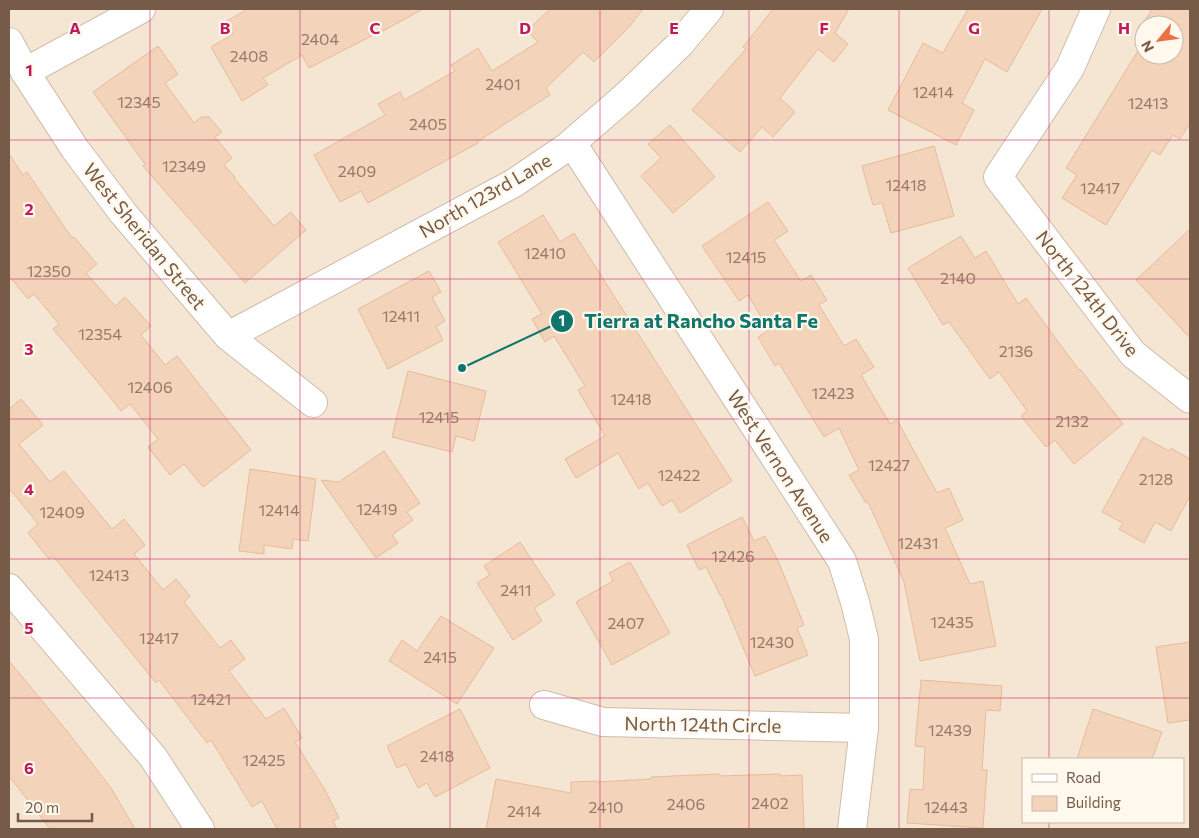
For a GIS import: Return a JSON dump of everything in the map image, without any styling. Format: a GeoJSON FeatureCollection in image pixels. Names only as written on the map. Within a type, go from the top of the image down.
{"type":"FeatureCollection","features":[{"type":"Feature","properties":{"kind":"street"},"geometry":{"type":"LineString","coordinates":[[25,72],[141,9]]}},
{"type":"Feature","properties":{"kind":"street","name":"North 123rd Lane"},"geometry":{"type":"LineString","coordinates":[[228,336],[514,183],[572,142],[627,95],[672,52],[709,9]]}},
{"type":"Feature","properties":{"kind":"street","name":"North 124th Drive"},"geometry":{"type":"LineString","coordinates":[[1096,9],[1070,68],[998,177],[1132,354],[1190,399]]}},
{"type":"Feature","properties":{"kind":"street","name":"West Sheridan Street"},"geometry":{"type":"LineString","coordinates":[[9,42],[25,72],[75,150],[123,213],[228,336],[312,402]]}},
{"type":"Feature","properties":{"kind":"street","name":"West Vernon Avenue"},"geometry":{"type":"LineString","coordinates":[[572,142],[842,561],[864,639],[864,728],[852,829]]}},
{"type":"Feature","properties":{"kind":"street"},"geometry":{"type":"LineString","coordinates":[[9,588],[153,758],[200,829]]}},
{"type":"Feature","properties":{"kind":"street","name":"North 124th Circle"},"geometry":{"type":"LineString","coordinates":[[544,706],[603,722],[864,728]]}},
{"type":"Feature","properties":{"kind":"shaded area"},"geometry":{"type":"Polygon","coordinates":[[[9,9],[1190,9],[1190,829],[9,829],[9,9]]]}},
{"type":"Feature","properties":{"kind":"building"},"geometry":{"type":"Polygon","coordinates":[[[248,9],[423,9],[309,68],[302,55],[263,78],[268,85],[242,101],[211,47],[233,34],[225,22],[248,9]]]}},
{"type":"Feature","properties":{"kind":"building"},"geometry":{"type":"Polygon","coordinates":[[[550,9],[643,9],[629,27],[594,62],[583,52],[546,88],[550,95],[478,143],[368,203],[361,191],[340,202],[314,155],[385,115],[378,104],[400,92],[404,100],[455,71],[451,65],[478,48],[492,71],[538,42],[527,31],[550,9]]]}},
{"type":"Feature","properties":{"kind":"building"},"geometry":{"type":"Polygon","coordinates":[[[773,9],[849,9],[835,33],[848,44],[834,62],[818,49],[780,98],[795,112],[773,137],[762,127],[740,152],[692,110],[746,49],[743,47],[773,9]]]}},
{"type":"Feature","properties":{"kind":"building"},"geometry":{"type":"Polygon","coordinates":[[[968,9],[1042,9],[1007,72],[985,59],[962,103],[974,110],[956,145],[888,110],[923,43],[943,53],[968,9]]]}},
{"type":"Feature","properties":{"kind":"building"},"geometry":{"type":"Polygon","coordinates":[[[1152,9],[1190,9],[1190,123],[1180,139],[1173,135],[1160,155],[1152,150],[1106,225],[1062,198],[1077,175],[1066,168],[1134,57],[1134,65],[1184,65],[1184,15],[1148,15],[1152,9]]]}},
{"type":"Feature","properties":{"kind":"building"},"geometry":{"type":"Polygon","coordinates":[[[158,46],[178,74],[165,83],[194,123],[201,117],[209,117],[222,132],[215,137],[232,158],[224,165],[234,178],[274,226],[291,212],[306,230],[245,283],[143,166],[145,164],[93,92],[158,46]]]}},
{"type":"Feature","properties":{"kind":"building"},"geometry":{"type":"Polygon","coordinates":[[[670,125],[715,177],[673,213],[641,176],[661,158],[648,144],[670,125]]]}},
{"type":"Feature","properties":{"kind":"building"},"geometry":{"type":"Polygon","coordinates":[[[934,146],[954,216],[891,233],[882,203],[873,205],[862,166],[934,146]]]}},
{"type":"Feature","properties":{"kind":"building"},"geometry":{"type":"Polygon","coordinates":[[[9,154],[23,175],[27,172],[72,238],[74,237],[97,264],[86,273],[115,306],[125,297],[151,326],[141,335],[165,365],[177,356],[251,450],[203,487],[184,464],[170,475],[148,447],[158,439],[130,404],[121,411],[53,329],[59,324],[34,294],[28,299],[9,276],[9,154]]]}},
{"type":"Feature","properties":{"kind":"building"},"geometry":{"type":"Polygon","coordinates":[[[768,202],[788,231],[774,240],[801,281],[811,275],[827,300],[819,305],[844,346],[856,339],[874,367],[861,375],[890,424],[897,420],[937,493],[949,488],[963,520],[945,528],[970,584],[983,581],[996,646],[920,661],[904,582],[868,502],[866,503],[849,475],[859,470],[839,428],[824,437],[779,363],[775,366],[758,337],[769,330],[748,295],[739,301],[702,246],[768,202]]]}},
{"type":"Feature","properties":{"kind":"building"},"geometry":{"type":"Polygon","coordinates":[[[543,215],[560,242],[574,233],[732,481],[680,513],[672,500],[662,506],[648,483],[639,489],[618,453],[576,478],[565,459],[605,436],[578,390],[585,386],[554,336],[545,342],[532,319],[542,314],[498,242],[543,215]]]}},
{"type":"Feature","properties":{"kind":"building"},"geometry":{"type":"Polygon","coordinates":[[[1190,229],[1190,338],[1136,280],[1190,229]]]}},
{"type":"Feature","properties":{"kind":"building"},"geometry":{"type":"Polygon","coordinates":[[[961,236],[975,258],[986,251],[1018,304],[1026,298],[1079,370],[1123,424],[1074,464],[1055,440],[1046,447],[1021,416],[1027,411],[999,372],[990,379],[949,322],[943,325],[908,268],[961,236]]]}},
{"type":"Feature","properties":{"kind":"building"},"geometry":{"type":"Polygon","coordinates":[[[429,271],[441,292],[432,297],[445,321],[436,326],[443,340],[388,369],[358,309],[429,271]]]}},
{"type":"Feature","properties":{"kind":"building"},"geometry":{"type":"Polygon","coordinates":[[[408,371],[486,391],[474,441],[456,436],[452,452],[392,437],[408,371]]]}},
{"type":"Feature","properties":{"kind":"building"},"geometry":{"type":"Polygon","coordinates":[[[21,399],[43,425],[19,444],[50,482],[64,471],[112,529],[124,519],[145,545],[134,554],[163,590],[176,579],[190,596],[184,602],[220,648],[231,640],[245,659],[229,671],[266,719],[284,708],[302,738],[295,742],[325,790],[339,818],[333,821],[337,829],[277,829],[262,801],[252,807],[211,740],[207,743],[159,680],[156,683],[53,556],[49,559],[28,533],[38,524],[9,488],[9,409],[21,399]]]}},
{"type":"Feature","properties":{"kind":"building"},"geometry":{"type":"Polygon","coordinates":[[[1143,437],[1169,451],[1171,448],[1190,459],[1190,496],[1171,531],[1155,522],[1144,543],[1119,529],[1123,523],[1102,512],[1143,437]]]}},
{"type":"Feature","properties":{"kind":"building"},"geometry":{"type":"Polygon","coordinates":[[[384,451],[420,503],[407,512],[413,520],[392,535],[398,543],[376,558],[321,480],[339,482],[384,451]]]}},
{"type":"Feature","properties":{"kind":"building"},"geometry":{"type":"Polygon","coordinates":[[[250,469],[316,479],[308,541],[293,539],[292,549],[264,545],[264,554],[239,551],[250,469]]]}},
{"type":"Feature","properties":{"kind":"building"},"geometry":{"type":"Polygon","coordinates":[[[742,517],[754,541],[765,536],[779,563],[804,625],[797,628],[808,655],[755,676],[721,595],[706,567],[699,570],[687,545],[742,517]]]}},
{"type":"Feature","properties":{"kind":"building"},"geometry":{"type":"Polygon","coordinates":[[[520,542],[555,595],[534,608],[542,621],[513,640],[477,583],[490,575],[484,566],[520,542]]]}},
{"type":"Feature","properties":{"kind":"building"},"geometry":{"type":"Polygon","coordinates":[[[630,562],[670,633],[612,665],[576,602],[613,581],[609,573],[630,562]]]}},
{"type":"Feature","properties":{"kind":"building"},"geometry":{"type":"Polygon","coordinates":[[[441,616],[494,648],[457,704],[389,661],[402,640],[417,651],[441,616]]]}},
{"type":"Feature","properties":{"kind":"building"},"geometry":{"type":"Polygon","coordinates":[[[1190,642],[1190,720],[1168,723],[1156,647],[1190,642]]]}},
{"type":"Feature","properties":{"kind":"building"},"geometry":{"type":"Polygon","coordinates":[[[9,661],[111,788],[135,829],[50,829],[9,776],[9,661]]]}},
{"type":"Feature","properties":{"kind":"building"},"geometry":{"type":"Polygon","coordinates":[[[921,680],[1002,686],[1000,711],[986,710],[982,770],[987,770],[983,828],[907,823],[910,789],[923,790],[925,747],[915,746],[921,680]]]}},
{"type":"Feature","properties":{"kind":"building"},"geometry":{"type":"Polygon","coordinates":[[[460,709],[490,768],[435,797],[427,783],[418,788],[406,764],[397,768],[387,746],[460,709]]]}},
{"type":"Feature","properties":{"kind":"building"},"geometry":{"type":"Polygon","coordinates":[[[1093,709],[1162,732],[1152,758],[1077,758],[1093,709]]]}},
{"type":"Feature","properties":{"kind":"building"},"geometry":{"type":"Polygon","coordinates":[[[719,774],[719,776],[802,775],[804,829],[486,829],[496,779],[571,793],[571,782],[719,774]]]}},
{"type":"Feature","properties":{"kind":"place","name":"Tierra at Rancho Santa Fe"},"geometry":{"type":"Point","coordinates":[462,368]}}]}
